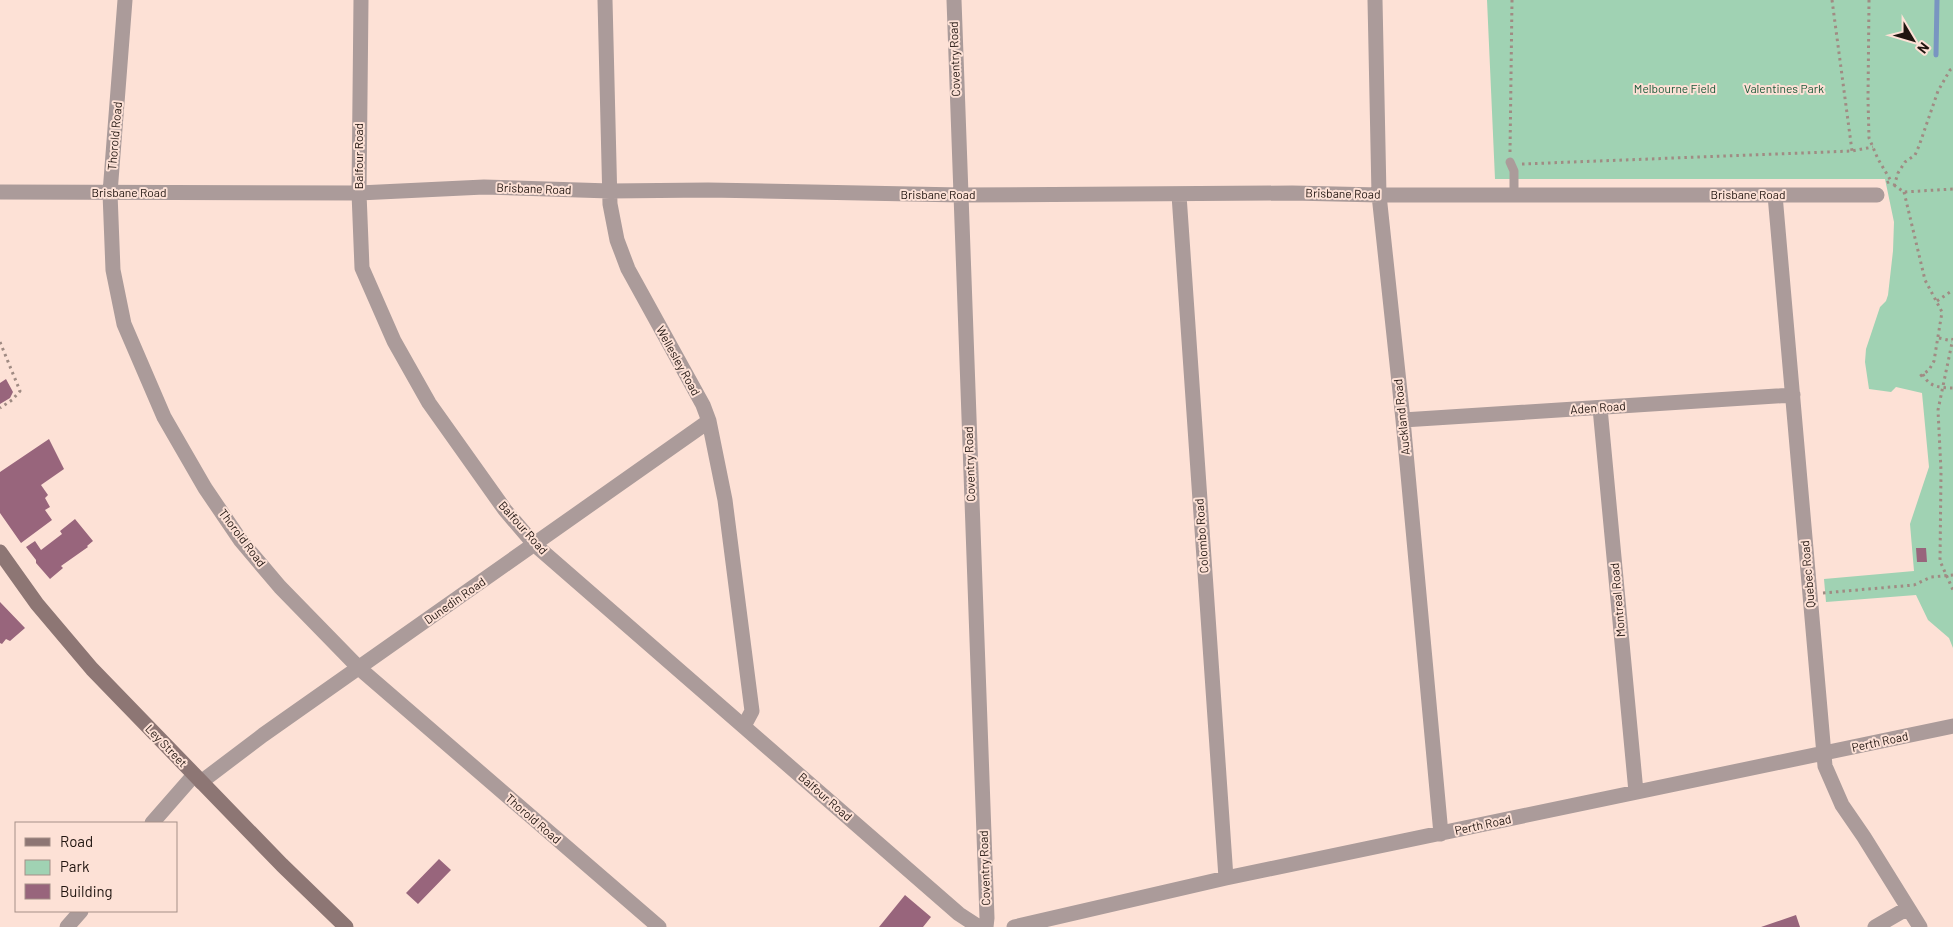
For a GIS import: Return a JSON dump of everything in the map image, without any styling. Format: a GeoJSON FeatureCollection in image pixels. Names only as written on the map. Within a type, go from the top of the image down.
{"type":"FeatureCollection","features":[{"type":"Feature","properties":{"kind":"street","name":"Thorold Road"},"geometry":{"type":"LineString","coordinates":[[126,0],[110,193],[113,270],[124,324],[164,418],[205,488],[241,541],[280,586],[359,668],[659,927]]}},
{"type":"Feature","properties":{"kind":"street","name":"Balfour Road"},"geometry":{"type":"LineString","coordinates":[[361,0],[358,192],[362,268],[394,341],[429,403],[505,510],[534,544],[945,902],[979,927]]}},
{"type":"Feature","properties":{"kind":"street","name":"Wellesley Road"},"geometry":{"type":"LineString","coordinates":[[605,0],[610,204],[617,240],[628,269],[703,405],[709,420],[725,500],[752,712],[744,726]]}},
{"type":"Feature","properties":{"kind":"street","name":"Coventry Road"},"geometry":{"type":"LineString","coordinates":[[954,0],[986,927]]}},
{"type":"Feature","properties":{"kind":"street","name":"Auckland Road"},"geometry":{"type":"LineString","coordinates":[[1375,0],[1379,195],[1403,420],[1441,834]]}},
{"type":"Feature","properties":{"kind":"street","name":"Brisbane Road"},"geometry":{"type":"LineString","coordinates":[[0,192],[358,192],[484,187],[610,191],[708,190],[960,195],[1082,193],[1179,195],[1292,193],[1379,195],[1877,195]]}},
{"type":"Feature","properties":{"kind":"street","name":"Colombo Road"},"geometry":{"type":"LineString","coordinates":[[1179,195],[1226,878]]}},
{"type":"Feature","properties":{"kind":"street","name":"Quebec Road"},"geometry":{"type":"LineString","coordinates":[[1775,195],[1825,766],[1842,805],[1920,927]]}},
{"type":"Feature","properties":{"kind":"street","name":"Aden Road"},"geometry":{"type":"LineString","coordinates":[[1403,420],[1793,396]]}},
{"type":"Feature","properties":{"kind":"street","name":"Montreal Road"},"geometry":{"type":"LineString","coordinates":[[1600,408],[1636,792]]}},
{"type":"Feature","properties":{"kind":"street","name":"Dunedin Road"},"geometry":{"type":"LineString","coordinates":[[153,822],[198,778],[359,668],[709,420]]}},
{"type":"Feature","properties":{"kind":"street","name":"Ley Street"},"geometry":{"type":"LineString","coordinates":[[0,552],[36,604],[92,669],[282,866],[346,927]]}},
{"type":"Feature","properties":{"kind":"street","name":"Perth Road"},"geometry":{"type":"LineString","coordinates":[[1014,927],[1226,878],[1953,726]]}},
{"type":"Feature","properties":{"kind":"street"},"geometry":{"type":"LineString","coordinates":[[1875,927],[1908,908]]}},
{"type":"Feature","properties":{"kind":"street"},"geometry":{"type":"LineString","coordinates":[[67,927],[80,912]]}},
{"type":"Feature","properties":{"kind":"lane"},"geometry":{"type":"LineString","coordinates":[[1510,162],[1514,171],[1514,195]]}},
{"type":"Feature","properties":{"kind":"path"},"geometry":{"type":"LineString","coordinates":[[1512,0],[1510,162],[1528,165],[1852,151],[1873,147]]}},
{"type":"Feature","properties":{"kind":"path"},"geometry":{"type":"LineString","coordinates":[[1832,0],[1852,151]]}},
{"type":"Feature","properties":{"kind":"path"},"geometry":{"type":"LineString","coordinates":[[1870,0],[1869,138],[1878,159],[1894,186],[1904,192],[1953,189]]}},
{"type":"Feature","properties":{"kind":"path"},"geometry":{"type":"LineString","coordinates":[[1894,186],[1898,173],[1905,162],[1915,155],[1920,146],[1938,91],[1950,70],[1953,69]]}},
{"type":"Feature","properties":{"kind":"path"},"geometry":{"type":"LineString","coordinates":[[1877,195],[1883,185],[1891,181]]}},
{"type":"Feature","properties":{"kind":"path"},"geometry":{"type":"LineString","coordinates":[[1904,192],[1925,280],[1942,312],[1934,361],[1929,370],[1919,376]]}},
{"type":"Feature","properties":{"kind":"path"},"geometry":{"type":"LineString","coordinates":[[1937,301],[1953,290]]}},
{"type":"Feature","properties":{"kind":"path"},"geometry":{"type":"LineString","coordinates":[[1939,338],[1953,339],[1938,410],[1941,471],[1940,561],[1953,590]]}},
{"type":"Feature","properties":{"kind":"path"},"geometry":{"type":"LineString","coordinates":[[0,342],[20,391],[12,400],[0,408]]}},
{"type":"Feature","properties":{"kind":"path"},"geometry":{"type":"LineString","coordinates":[[1923,374],[1927,382],[1942,388],[1953,388]]}},
{"type":"Feature","properties":{"kind":"path"},"geometry":{"type":"LineString","coordinates":[[1810,594],[1914,585],[1931,577],[1946,574],[1953,575]]}},
{"type":"Feature","properties":{"kind":"green space","name":"Valentines Park"},"geometry":{"type":"Polygon","coordinates":[[[1487,0],[1953,0],[1953,648],[1949,638],[1928,620],[1916,595],[1826,602],[1824,579],[1914,571],[1910,524],[1929,467],[1922,393],[1896,387],[1891,392],[1869,389],[1865,362],[1866,349],[1880,307],[1886,301],[1888,295],[1893,251],[1894,222],[1885,179],[1495,179],[1487,0]]]}},
{"type":"Feature","properties":{"kind":"building"},"geometry":{"type":"Polygon","coordinates":[[[6,379],[13,392],[10,398],[0,404],[0,383],[6,379]]]}},
{"type":"Feature","properties":{"kind":"building"},"geometry":{"type":"Polygon","coordinates":[[[49,439],[64,469],[41,485],[48,495],[45,498],[50,507],[45,510],[52,520],[21,543],[0,513],[0,472],[49,439]]]}},
{"type":"Feature","properties":{"kind":"building"},"geometry":{"type":"Polygon","coordinates":[[[75,519],[93,541],[88,547],[61,566],[63,568],[50,579],[36,563],[36,560],[26,547],[35,541],[41,550],[62,534],[60,531],[75,519]]]}},
{"type":"Feature","properties":{"kind":"building"},"geometry":{"type":"Polygon","coordinates":[[[1916,548],[1926,548],[1927,562],[1917,562],[1916,548]]]}},
{"type":"Feature","properties":{"kind":"building"},"geometry":{"type":"Polygon","coordinates":[[[0,602],[25,628],[10,641],[6,639],[2,644],[0,643],[0,602]]]}},
{"type":"Feature","properties":{"kind":"building"},"geometry":{"type":"Polygon","coordinates":[[[439,859],[451,870],[418,904],[406,893],[439,859]]]}},
{"type":"Feature","properties":{"kind":"building"},"geometry":{"type":"Polygon","coordinates":[[[905,895],[931,917],[923,927],[879,927],[905,895]]]}},
{"type":"Feature","properties":{"kind":"building"},"geometry":{"type":"Polygon","coordinates":[[[1796,915],[1800,927],[1761,927],[1796,915]]]}},
{"type":"Feature","properties":{"kind":"waterway"},"geometry":{"type":"LineString","coordinates":[[1936,55],[1937,0]]}},
{"type":"Feature","properties":{"kind":"park label","name":"Melbourne Field"},"geometry":{"type":"Point","coordinates":[1675,89]}}]}
